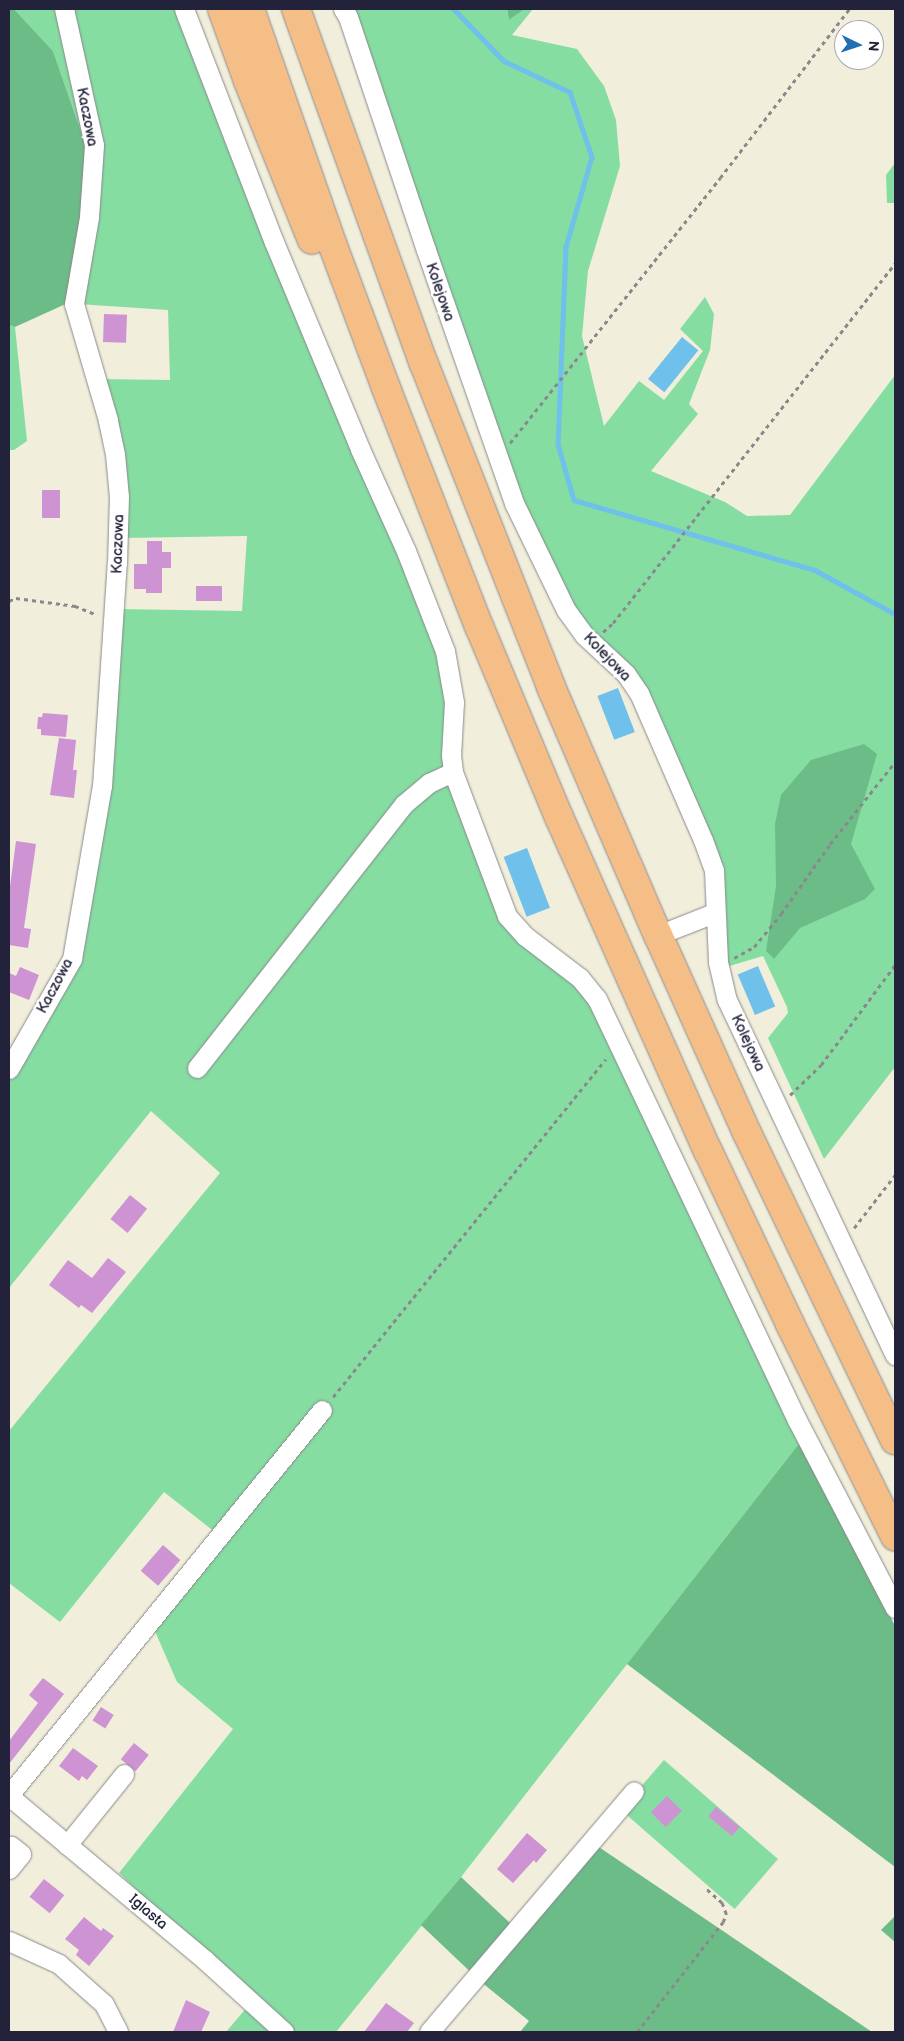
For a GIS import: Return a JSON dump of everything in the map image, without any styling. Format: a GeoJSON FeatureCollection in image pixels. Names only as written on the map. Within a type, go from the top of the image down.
{"type":"FeatureCollection","features":[{"type":"Feature","properties":{"kind":"highway"},"geometry":{"type":"LineString","coordinates":[[222,9],[248,81],[360,359],[419,473]]}},
{"type":"Feature","properties":{"kind":"highway"},"geometry":{"type":"LineString","coordinates":[[250,9],[333,246],[419,473],[541,774],[648,1021],[764,1271],[895,1536]]}},
{"type":"Feature","properties":{"kind":"highway"},"geometry":{"type":"LineString","coordinates":[[296,9],[374,232],[484,520],[551,687],[658,935],[759,1159],[895,1440]]}},
{"type":"Feature","properties":{"kind":"street","name":"Kaczowa"},"geometry":{"type":"LineString","coordinates":[[9,1069],[72,959],[102,786],[114,623],[119,511],[115,454],[108,420],[74,304],[89,217],[94,145],[64,9]]}},
{"type":"Feature","properties":{"kind":"street"},"geometry":{"type":"LineString","coordinates":[[184,9],[274,242],[360,448],[406,551],[445,651],[454,702],[451,755],[453,772],[507,916],[524,936],[580,978],[597,999],[797,1420],[895,1608]]}},
{"type":"Feature","properties":{"kind":"street","name":"Kolejowa"},"geometry":{"type":"LineString","coordinates":[[343,9],[348,18],[514,503],[566,610],[591,642],[626,674],[639,693],[714,870],[718,962],[727,1000],[895,1355]]}},
{"type":"Feature","properties":{"kind":"street"},"geometry":{"type":"LineString","coordinates":[[197,1068],[404,804],[429,783],[453,772]]}},
{"type":"Feature","properties":{"kind":"street"},"geometry":{"type":"LineString","coordinates":[[658,935],[709,915],[716,915]]}},
{"type":"Feature","properties":{"kind":"street"},"geometry":{"type":"LineString","coordinates":[[9,1795],[322,1410]]}},
{"type":"Feature","properties":{"kind":"street"},"geometry":{"type":"LineString","coordinates":[[68,1845],[124,1774]]}},
{"type":"Feature","properties":{"kind":"street"},"geometry":{"type":"LineString","coordinates":[[429,2032],[634,1791]]}},
{"type":"Feature","properties":{"kind":"street","name":"Iglasta"},"geometry":{"type":"LineString","coordinates":[[9,1795],[206,1960],[284,2032]]}},
{"type":"Feature","properties":{"kind":"street"},"geometry":{"type":"LineString","coordinates":[[9,1869],[21,1854],[11,1846]]}},
{"type":"Feature","properties":{"kind":"street"},"geometry":{"type":"LineString","coordinates":[[9,1941],[59,1964],[104,2004],[118,2032]]}},
{"type":"Feature","properties":{"kind":"path"},"geometry":{"type":"LineString","coordinates":[[498,457],[720,178],[849,9]]}},
{"type":"Feature","properties":{"kind":"path"},"geometry":{"type":"LineString","coordinates":[[591,642],[614,623],[688,525],[895,263]]}},
{"type":"Feature","properties":{"kind":"path"},"geometry":{"type":"LineString","coordinates":[[9,601],[16,598],[75,606],[114,623]]}},
{"type":"Feature","properties":{"kind":"path"},"geometry":{"type":"LineString","coordinates":[[718,962],[734,958],[754,947],[781,914],[830,844],[895,762]]}},
{"type":"Feature","properties":{"kind":"path"},"geometry":{"type":"LineString","coordinates":[[778,1106],[821,1064],[895,965]]}},
{"type":"Feature","properties":{"kind":"path"},"geometry":{"type":"LineString","coordinates":[[322,1410],[618,1045]]}},
{"type":"Feature","properties":{"kind":"path"},"geometry":{"type":"LineString","coordinates":[[841,1242],[895,1175]]}},
{"type":"Feature","properties":{"kind":"path"},"geometry":{"type":"LineString","coordinates":[[637,2032],[723,1922],[726,1914],[722,1903],[705,1888]]}},
{"type":"Feature","properties":{"kind":"green space"},"geometry":{"type":"Polygon","coordinates":[[[9,9],[14,9],[53,51],[85,143],[83,217],[70,302],[15,327],[9,325],[9,9]]]}},
{"type":"Feature","properties":{"kind":"green space"},"geometry":{"type":"Polygon","coordinates":[[[14,9],[57,9],[85,143],[53,51],[14,9]]]}},
{"type":"Feature","properties":{"kind":"green space"},"geometry":{"type":"Polygon","coordinates":[[[70,9],[178,9],[440,654],[447,697],[446,742],[507,926],[567,974],[594,1008],[801,1441],[461,1877],[336,2032],[289,2032],[119,1873],[233,1729],[177,1682],[151,1622],[220,1536],[164,1492],[60,1622],[9,1583],[9,1431],[220,1173],[151,1111],[9,1288],[9,1079],[76,962],[118,609],[242,611],[247,536],[121,538],[100,379],[170,380],[168,310],[78,304],[94,218],[70,9]]]}},
{"type":"Feature","properties":{"kind":"green space"},"geometry":{"type":"Polygon","coordinates":[[[351,9],[507,9],[509,20],[525,9],[533,9],[512,35],[577,49],[604,86],[616,120],[620,166],[588,271],[582,336],[604,426],[639,381],[664,400],[703,351],[680,329],[705,297],[714,314],[710,350],[689,404],[698,414],[651,471],[725,502],[747,516],[790,515],[895,375],[895,1067],[824,1159],[768,1038],[788,1013],[763,956],[726,967],[721,885],[643,690],[572,613],[518,501],[351,9]]]}},
{"type":"Feature","properties":{"kind":"green space"},"geometry":{"type":"Polygon","coordinates":[[[507,9],[525,9],[509,20],[507,9]]]}},
{"type":"Feature","properties":{"kind":"green space"},"geometry":{"type":"Polygon","coordinates":[[[895,163],[895,203],[887,203],[886,175],[895,163]]]}},
{"type":"Feature","properties":{"kind":"green space"},"geometry":{"type":"Polygon","coordinates":[[[9,325],[15,327],[27,441],[14,450],[9,450],[9,325]]]}},
{"type":"Feature","properties":{"kind":"green space"},"geometry":{"type":"Polygon","coordinates":[[[864,744],[877,754],[851,844],[875,889],[865,899],[800,928],[774,959],[766,951],[776,886],[775,824],[781,795],[811,760],[864,744]]]}},
{"type":"Feature","properties":{"kind":"green space"},"geometry":{"type":"Polygon","coordinates":[[[801,1441],[895,1626],[895,1867],[627,1664],[801,1441]]]}},
{"type":"Feature","properties":{"kind":"green space"},"geometry":{"type":"Polygon","coordinates":[[[664,1760],[778,1859],[735,1909],[621,1810],[664,1760]]]}},
{"type":"Feature","properties":{"kind":"green space"},"geometry":{"type":"Polygon","coordinates":[[[587,1839],[872,2032],[520,2032],[529,2021],[480,1981],[421,1925],[461,1877],[512,1925],[587,1839]]]}},
{"type":"Feature","properties":{"kind":"green space"},"geometry":{"type":"Polygon","coordinates":[[[895,1916],[895,1942],[881,1930],[895,1916]]]}},
{"type":"Feature","properties":{"kind":"green space"},"geometry":{"type":"Polygon","coordinates":[[[248,2006],[275,2032],[226,2032],[248,2006]]]}},
{"type":"Feature","properties":{"kind":"water"},"geometry":{"type":"Polygon","coordinates":[[[682,337],[698,350],[664,392],[648,379],[682,337]]]}},
{"type":"Feature","properties":{"kind":"water"},"geometry":{"type":"Polygon","coordinates":[[[618,688],[635,732],[614,740],[597,696],[618,688]]]}},
{"type":"Feature","properties":{"kind":"water"},"geometry":{"type":"Polygon","coordinates":[[[527,848],[550,908],[527,917],[504,857],[527,848]]]}},
{"type":"Feature","properties":{"kind":"water"},"geometry":{"type":"Polygon","coordinates":[[[758,966],[775,1007],[755,1015],[738,975],[758,966]]]}},
{"type":"Feature","properties":{"kind":"building"},"geometry":{"type":"Polygon","coordinates":[[[104,314],[127,315],[126,343],[103,342],[104,314]]]}},
{"type":"Feature","properties":{"kind":"building"},"geometry":{"type":"Polygon","coordinates":[[[42,490],[60,490],[60,518],[42,518],[42,490]]]}},
{"type":"Feature","properties":{"kind":"building"},"geometry":{"type":"Polygon","coordinates":[[[147,541],[162,541],[162,552],[171,552],[171,568],[162,568],[162,593],[146,593],[146,589],[134,589],[134,564],[147,564],[147,541]]]}},
{"type":"Feature","properties":{"kind":"building"},"geometry":{"type":"Polygon","coordinates":[[[196,586],[222,586],[222,601],[196,601],[196,586]]]}},
{"type":"Feature","properties":{"kind":"building"},"geometry":{"type":"Polygon","coordinates":[[[43,713],[68,715],[66,737],[41,735],[41,729],[37,729],[38,717],[42,717],[43,713]]]}},
{"type":"Feature","properties":{"kind":"building"},"geometry":{"type":"Polygon","coordinates":[[[59,738],[76,740],[73,770],[77,770],[74,798],[50,795],[59,738]]]}},
{"type":"Feature","properties":{"kind":"building"},"geometry":{"type":"Polygon","coordinates":[[[16,841],[36,844],[24,928],[31,929],[28,948],[9,945],[9,894],[16,841]]]}},
{"type":"Feature","properties":{"kind":"building"},"geometry":{"type":"Polygon","coordinates":[[[20,967],[39,975],[29,1000],[9,992],[9,973],[16,976],[20,967]]]}},
{"type":"Feature","properties":{"kind":"building"},"geometry":{"type":"Polygon","coordinates":[[[130,1195],[147,1209],[128,1233],[110,1219],[130,1195]]]}},
{"type":"Feature","properties":{"kind":"building"},"geometry":{"type":"Polygon","coordinates":[[[108,1258],[126,1272],[92,1313],[81,1305],[79,1308],[49,1285],[68,1260],[92,1278],[108,1258]]]}},
{"type":"Feature","properties":{"kind":"building"},"geometry":{"type":"Polygon","coordinates":[[[163,1545],[180,1560],[158,1586],[141,1571],[163,1545]]]}},
{"type":"Feature","properties":{"kind":"building"},"geometry":{"type":"Polygon","coordinates":[[[43,1678],[64,1694],[9,1764],[9,1741],[38,1703],[29,1695],[43,1678]]]}},
{"type":"Feature","properties":{"kind":"building"},"geometry":{"type":"Polygon","coordinates":[[[101,1707],[114,1715],[105,1729],[93,1721],[101,1707]]]}},
{"type":"Feature","properties":{"kind":"building"},"geometry":{"type":"Polygon","coordinates":[[[134,1743],[149,1755],[136,1771],[121,1759],[134,1743]]]}},
{"type":"Feature","properties":{"kind":"building"},"geometry":{"type":"Polygon","coordinates":[[[73,1748],[98,1766],[87,1780],[82,1776],[79,1781],[59,1766],[73,1748]]]}},
{"type":"Feature","properties":{"kind":"building"},"geometry":{"type":"Polygon","coordinates":[[[667,1796],[682,1811],[666,1827],[651,1812],[667,1796]]]}},
{"type":"Feature","properties":{"kind":"building"},"geometry":{"type":"Polygon","coordinates":[[[716,1807],[740,1827],[732,1836],[708,1816],[716,1807]]]}},
{"type":"Feature","properties":{"kind":"building"},"geometry":{"type":"Polygon","coordinates":[[[527,1833],[547,1850],[536,1863],[534,1860],[513,1883],[497,1869],[527,1833]]]}},
{"type":"Feature","properties":{"kind":"building"},"geometry":{"type":"Polygon","coordinates":[[[44,1879],[64,1895],[50,1913],[30,1897],[44,1879]]]}},
{"type":"Feature","properties":{"kind":"building"},"geometry":{"type":"Polygon","coordinates":[[[84,1917],[101,1931],[103,1928],[114,1936],[89,1966],[76,1955],[79,1950],[65,1939],[84,1917]]]}},
{"type":"Feature","properties":{"kind":"building"},"geometry":{"type":"Polygon","coordinates":[[[186,2000],[210,2012],[201,2032],[173,2032],[186,2000]]]}},
{"type":"Feature","properties":{"kind":"building"},"geometry":{"type":"Polygon","coordinates":[[[386,2003],[414,2023],[407,2032],[364,2032],[386,2003]]]}},
{"type":"Feature","properties":{"kind":"waterway"},"geometry":{"type":"LineString","coordinates":[[454,9],[504,61],[570,92],[592,157],[566,247],[558,444],[574,500],[815,570],[895,614]]}}]}
